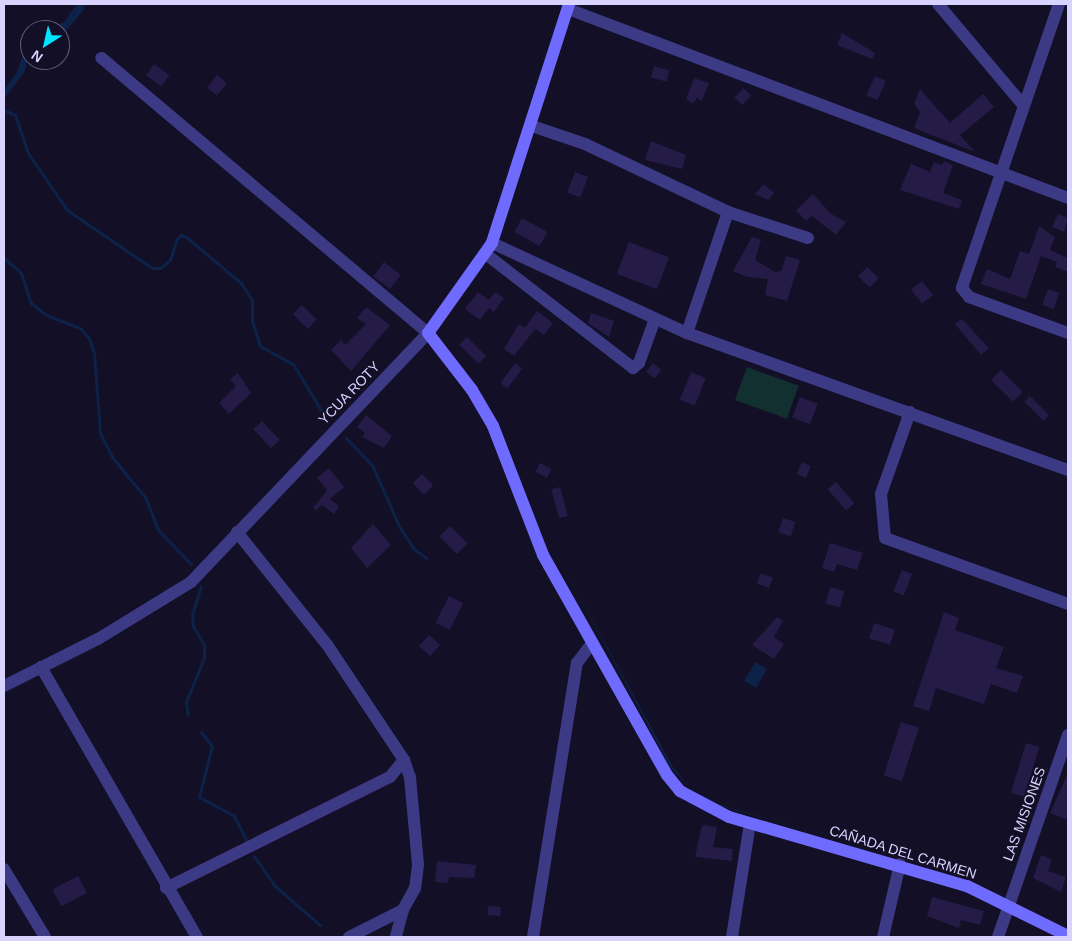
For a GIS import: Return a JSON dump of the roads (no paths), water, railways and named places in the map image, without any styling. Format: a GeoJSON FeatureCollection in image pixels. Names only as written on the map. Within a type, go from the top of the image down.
{"type":"FeatureCollection","features":[{"type":"Feature","properties":{"kind":"street"},"geometry":{"type":"LineString","coordinates":[[938,4],[1024,106]]}},
{"type":"Feature","properties":{"kind":"street"},"geometry":{"type":"LineString","coordinates":[[1060,4],[963,291],[969,297],[1068,333]]}},
{"type":"Feature","properties":{"kind":"street"},"geometry":{"type":"LineString","coordinates":[[569,7],[1068,198]]}},
{"type":"Feature","properties":{"kind":"street","name":"YCUA ROTY"},"geometry":{"type":"LineString","coordinates":[[4,686],[160,604],[191,582],[428,333],[489,249],[532,126],[569,7]]}},
{"type":"Feature","properties":{"kind":"street"},"geometry":{"type":"LineString","coordinates":[[101,58],[428,333]]}},
{"type":"Feature","properties":{"kind":"street"},"geometry":{"type":"LineString","coordinates":[[532,126],[585,144],[728,212],[808,238]]}},
{"type":"Feature","properties":{"kind":"street"},"geometry":{"type":"LineString","coordinates":[[687,333],[728,212]]}},
{"type":"Feature","properties":{"kind":"street"},"geometry":{"type":"LineString","coordinates":[[489,249],[628,366],[633,368],[639,363],[655,319]]}},
{"type":"Feature","properties":{"kind":"street"},"geometry":{"type":"LineString","coordinates":[[489,249],[687,333],[1068,470]]}},
{"type":"Feature","properties":{"kind":"street","name":"CAÑADA DEL CARMEN"},"geometry":{"type":"LineString","coordinates":[[428,333],[472,390],[493,426],[543,555],[672,783],[694,801],[750,824],[900,864],[1008,903],[1068,936]]}},
{"type":"Feature","properties":{"kind":"street"},"geometry":{"type":"LineString","coordinates":[[910,412],[881,494],[885,538],[1068,604]]}},
{"type":"Feature","properties":{"kind":"street"},"geometry":{"type":"LineString","coordinates":[[237,532],[328,646],[404,760],[410,777],[418,865],[416,888],[403,910],[396,937]]}},
{"type":"Feature","properties":{"kind":"street"},"geometry":{"type":"LineString","coordinates":[[533,937],[577,663],[592,643]]}},
{"type":"Feature","properties":{"kind":"street"},"geometry":{"type":"LineString","coordinates":[[41,667],[166,888],[197,937]]}},
{"type":"Feature","properties":{"kind":"street","name":"LAS MISIONES"},"geometry":{"type":"LineString","coordinates":[[998,937],[1008,903],[1068,736]]}},
{"type":"Feature","properties":{"kind":"street"},"geometry":{"type":"LineString","coordinates":[[166,888],[384,780],[404,760]]}},
{"type":"Feature","properties":{"kind":"street"},"geometry":{"type":"LineString","coordinates":[[732,937],[750,824]]}},
{"type":"Feature","properties":{"kind":"street"},"geometry":{"type":"LineString","coordinates":[[883,937],[900,864]]}},
{"type":"Feature","properties":{"kind":"street"},"geometry":{"type":"LineString","coordinates":[[4,869],[45,937]]}},
{"type":"Feature","properties":{"kind":"street"},"geometry":{"type":"LineString","coordinates":[[349,937],[403,910]]}},
{"type":"Feature","properties":{"kind":"water"},"geometry":{"type":"Polygon","coordinates":[[[77,4],[85,4],[83,11],[70,26],[70,20],[65,20],[77,4]]]}},
{"type":"Feature","properties":{"kind":"water"},"geometry":{"type":"Polygon","coordinates":[[[20,63],[20,70],[25,71],[4,99],[4,90],[16,74],[20,63]]]}},
{"type":"Feature","properties":{"kind":"water"},"geometry":{"type":"Polygon","coordinates":[[[559,559],[673,767],[690,788],[671,768],[559,559]]]}},
{"type":"Feature","properties":{"kind":"water"},"geometry":{"type":"Polygon","coordinates":[[[755,662],[767,669],[756,688],[744,681],[755,662]]]}},
{"type":"Feature","properties":{"kind":"water"},"geometry":{"type":"Polygon","coordinates":[[[699,793],[721,805],[855,843],[721,806],[699,793]]]}},
{"type":"Feature","properties":{"kind":"waterway"},"geometry":{"type":"LineString","coordinates":[[4,110],[15,115],[28,153],[67,210],[152,268],[160,268],[170,260],[177,239],[181,235],[186,237],[241,283],[252,300],[252,321],[260,346],[293,364],[324,415]]}},
{"type":"Feature","properties":{"kind":"waterway"},"geometry":{"type":"LineString","coordinates":[[4,258],[21,273],[31,303],[46,315],[80,328],[89,338],[94,353],[100,433],[112,457],[145,497],[159,531],[191,564]]}},
{"type":"Feature","properties":{"kind":"waterway"},"geometry":{"type":"LineString","coordinates":[[346,438],[372,465],[399,526],[414,549],[426,558]]}},
{"type":"Feature","properties":{"kind":"waterway"},"geometry":{"type":"LineString","coordinates":[[188,715],[186,702],[204,658],[204,645],[193,626],[192,615],[201,586]]}},
{"type":"Feature","properties":{"kind":"waterway"},"geometry":{"type":"LineString","coordinates":[[201,732],[212,746],[199,797],[234,816],[248,844]]}},
{"type":"Feature","properties":{"kind":"waterway"},"geometry":{"type":"LineString","coordinates":[[254,856],[275,886],[320,925]]}}]}
